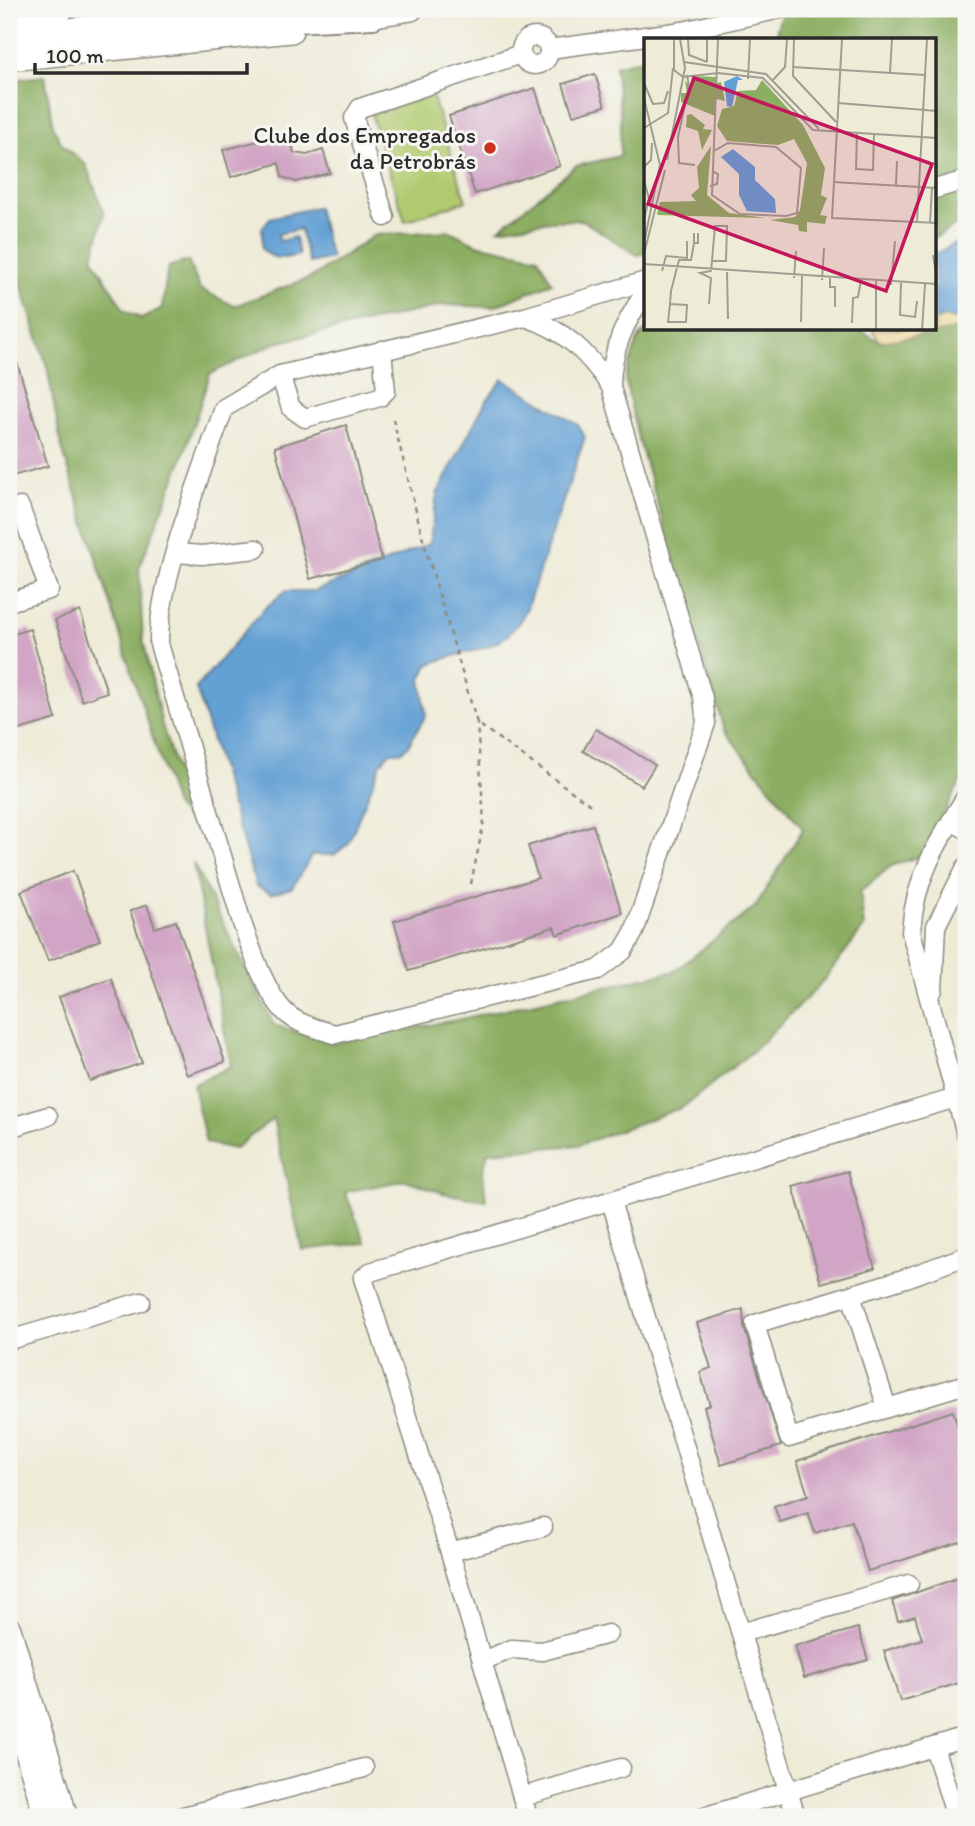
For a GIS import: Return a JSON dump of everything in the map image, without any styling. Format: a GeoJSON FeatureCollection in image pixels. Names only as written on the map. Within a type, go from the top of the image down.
{"type":"FeatureCollection","features":[{"type":"Feature","properties":{"kind":"highway"},"geometry":{"type":"LineString","coordinates":[[9,18],[60,9]]}},
{"type":"Feature","properties":{"kind":"highway"},"geometry":{"type":"LineString","coordinates":[[9,40],[90,29],[190,9]]}},
{"type":"Feature","properties":{"kind":"highway"},"geometry":{"type":"LineString","coordinates":[[90,29],[373,15]]}},
{"type":"Feature","properties":{"kind":"main road"},"geometry":{"type":"LineString","coordinates":[[9,59],[290,31],[411,9]]}},
{"type":"Feature","properties":{"kind":"main road"},"geometry":{"type":"LineString","coordinates":[[9,1629],[25,1746],[66,1817]]}},
{"type":"Feature","properties":{"kind":"main road"},"geometry":{"type":"LineString","coordinates":[[9,1692],[46,1817]]}},
{"type":"Feature","properties":{"kind":"lane"},"geometry":{"type":"LineString","coordinates":[[385,217],[354,118],[360,108],[521,54],[521,47],[533,36],[547,42],[550,49],[683,31],[780,9]]}},
{"type":"Feature","properties":{"kind":"lane"},"geometry":{"type":"LineString","coordinates":[[936,189],[966,180]]}},
{"type":"Feature","properties":{"kind":"lane"},"geometry":{"type":"LineString","coordinates":[[644,282],[525,317],[280,375],[224,408],[176,553],[159,625],[159,644],[242,923],[258,966],[285,1012],[310,1027],[335,1034],[598,970],[623,951],[634,932],[706,723],[703,698],[611,387],[611,362],[617,344],[627,320],[644,294]]}},
{"type":"Feature","properties":{"kind":"lane"},"geometry":{"type":"LineString","coordinates":[[525,317],[543,323],[575,343],[594,362],[611,387]]}},
{"type":"Feature","properties":{"kind":"lane"},"geometry":{"type":"LineString","coordinates":[[280,375],[291,408],[305,418],[380,397],[386,391],[382,350]]}},
{"type":"Feature","properties":{"kind":"lane"},"geometry":{"type":"LineString","coordinates":[[9,510],[20,507],[49,590],[9,602]]}},
{"type":"Feature","properties":{"kind":"lane"},"geometry":{"type":"LineString","coordinates":[[176,553],[202,555],[256,549]]}},
{"type":"Feature","properties":{"kind":"lane"},"geometry":{"type":"LineString","coordinates":[[966,797],[958,825],[933,848],[913,905],[911,932],[943,1055],[961,1096],[966,1134]]}},
{"type":"Feature","properties":{"kind":"lane"},"geometry":{"type":"LineString","coordinates":[[943,1055],[932,983],[936,926],[966,867]]}},
{"type":"Feature","properties":{"kind":"lane"},"geometry":{"type":"LineString","coordinates":[[528,1817],[450,1552],[363,1278],[370,1272],[961,1096]]}},
{"type":"Feature","properties":{"kind":"lane"},"geometry":{"type":"LineString","coordinates":[[9,1128],[48,1116]]}},
{"type":"Feature","properties":{"kind":"lane"},"geometry":{"type":"LineString","coordinates":[[611,1202],[796,1817]]}},
{"type":"Feature","properties":{"kind":"lane"},"geometry":{"type":"LineString","coordinates":[[966,1256],[755,1324],[789,1438],[966,1384]]}},
{"type":"Feature","properties":{"kind":"lane"},"geometry":{"type":"LineString","coordinates":[[851,1295],[887,1408]]}},
{"type":"Feature","properties":{"kind":"lane"},"geometry":{"type":"LineString","coordinates":[[9,1340],[141,1302]]}},
{"type":"Feature","properties":{"kind":"lane"},"geometry":{"type":"LineString","coordinates":[[450,1552],[543,1527]]}},
{"type":"Feature","properties":{"kind":"lane"},"geometry":{"type":"LineString","coordinates":[[741,1633],[909,1584]]}},
{"type":"Feature","properties":{"kind":"lane"},"geometry":{"type":"LineString","coordinates":[[482,1661],[512,1650],[542,1651],[608,1634]]}},
{"type":"Feature","properties":{"kind":"lane"},"geometry":{"type":"LineString","coordinates":[[703,1817],[966,1737]]}},
{"type":"Feature","properties":{"kind":"lane"},"geometry":{"type":"LineString","coordinates":[[934,1747],[956,1817]]}},
{"type":"Feature","properties":{"kind":"lane"},"geometry":{"type":"LineString","coordinates":[[180,1817],[364,1768]]}},
{"type":"Feature","properties":{"kind":"lane"},"geometry":{"type":"LineString","coordinates":[[522,1797],[621,1768]]}},
{"type":"Feature","properties":{"kind":"path"},"geometry":{"type":"LineString","coordinates":[[393,419],[424,543],[477,723],[484,821],[471,884]]}},
{"type":"Feature","properties":{"kind":"path"},"geometry":{"type":"LineString","coordinates":[[477,723],[592,806]]}},
{"type":"Feature","properties":{"kind":"green space"},"geometry":{"type":"Polygon","coordinates":[[[783,9],[966,9],[966,219],[936,237],[936,38],[779,38],[777,29],[783,9]]]}},
{"type":"Feature","properties":{"kind":"green space"},"geometry":{"type":"Polygon","coordinates":[[[644,59],[644,253],[637,255],[582,220],[550,221],[499,229],[576,166],[620,156],[621,122],[615,66],[644,59]]]}},
{"type":"Feature","properties":{"kind":"green space"},"geometry":{"type":"Polygon","coordinates":[[[45,76],[53,127],[62,144],[86,165],[104,213],[93,258],[124,310],[142,319],[162,308],[168,267],[188,261],[200,289],[234,306],[312,277],[375,235],[450,231],[476,244],[538,257],[552,283],[493,307],[444,305],[275,343],[210,374],[181,463],[139,568],[143,639],[162,725],[194,826],[175,806],[130,667],[62,448],[47,367],[9,246],[9,80],[45,76]]]}},
{"type":"Feature","properties":{"kind":"green space"},"geometry":{"type":"Polygon","coordinates":[[[432,95],[466,201],[405,221],[371,114],[432,95]]]}},
{"type":"Feature","properties":{"kind":"green space"},"geometry":{"type":"Polygon","coordinates":[[[966,328],[966,771],[921,856],[891,866],[860,892],[864,927],[819,986],[754,1050],[683,1107],[579,1145],[488,1152],[483,1171],[486,1201],[443,1193],[406,1180],[345,1192],[366,1243],[302,1250],[273,1119],[234,1149],[206,1143],[193,1085],[231,1066],[193,863],[274,1025],[333,1043],[456,1020],[675,971],[755,907],[803,829],[724,730],[637,434],[625,378],[638,339],[645,331],[862,331],[880,342],[966,328]]]}},
{"type":"Feature","properties":{"kind":"sand"},"geometry":{"type":"Polygon","coordinates":[[[966,238],[966,328],[880,342],[873,331],[936,331],[936,253],[966,238]]]}},
{"type":"Feature","properties":{"kind":"water"},"geometry":{"type":"Polygon","coordinates":[[[317,207],[331,258],[309,263],[300,229],[278,234],[280,241],[295,237],[299,255],[279,258],[262,249],[262,228],[270,218],[317,207]]]}},
{"type":"Feature","properties":{"kind":"water"},"geometry":{"type":"Polygon","coordinates":[[[966,238],[966,320],[944,317],[936,320],[936,253],[966,238]]]}},
{"type":"Feature","properties":{"kind":"water"},"geometry":{"type":"Polygon","coordinates":[[[503,379],[578,425],[585,437],[526,610],[517,625],[496,643],[428,665],[421,679],[426,715],[408,746],[401,752],[390,752],[381,763],[348,844],[334,855],[312,855],[292,888],[271,894],[256,886],[196,688],[263,610],[285,591],[315,591],[429,544],[437,494],[486,401],[503,379]]]}},
{"type":"Feature","properties":{"kind":"building"},"geometry":{"type":"Polygon","coordinates":[[[595,74],[605,106],[573,115],[563,84],[595,74]]]}},
{"type":"Feature","properties":{"kind":"building"},"geometry":{"type":"Polygon","coordinates":[[[535,88],[560,166],[475,194],[449,116],[535,88]]]}},
{"type":"Feature","properties":{"kind":"building"},"geometry":{"type":"Polygon","coordinates":[[[289,133],[294,153],[307,155],[323,150],[330,173],[296,182],[282,177],[279,163],[231,177],[223,150],[289,133]]]}},
{"type":"Feature","properties":{"kind":"building"},"geometry":{"type":"Polygon","coordinates":[[[11,342],[48,466],[9,477],[9,343],[11,342]]]}},
{"type":"Feature","properties":{"kind":"building"},"geometry":{"type":"Polygon","coordinates":[[[346,425],[382,560],[310,579],[275,447],[346,425]]]}},
{"type":"Feature","properties":{"kind":"building"},"geometry":{"type":"Polygon","coordinates":[[[80,611],[107,692],[82,701],[55,620],[80,611]]]}},
{"type":"Feature","properties":{"kind":"building"},"geometry":{"type":"Polygon","coordinates":[[[30,629],[56,719],[9,733],[9,635],[30,629]]]}},
{"type":"Feature","properties":{"kind":"building"},"geometry":{"type":"Polygon","coordinates":[[[596,729],[655,765],[642,786],[583,751],[596,729]]]}},
{"type":"Feature","properties":{"kind":"building"},"geometry":{"type":"Polygon","coordinates":[[[593,825],[622,913],[557,935],[554,927],[409,971],[394,921],[538,878],[528,846],[593,825]]]}},
{"type":"Feature","properties":{"kind":"building"},"geometry":{"type":"Polygon","coordinates":[[[73,871],[100,940],[48,961],[21,891],[73,871]]]}},
{"type":"Feature","properties":{"kind":"building"},"geometry":{"type":"Polygon","coordinates":[[[147,905],[155,928],[176,921],[225,1062],[187,1075],[130,911],[147,905]]]}},
{"type":"Feature","properties":{"kind":"building"},"geometry":{"type":"Polygon","coordinates":[[[111,978],[142,1063],[90,1081],[59,997],[111,978]]]}},
{"type":"Feature","properties":{"kind":"building"},"geometry":{"type":"Polygon","coordinates":[[[848,1171],[875,1268],[821,1283],[793,1186],[848,1171]]]}},
{"type":"Feature","properties":{"kind":"building"},"geometry":{"type":"Polygon","coordinates":[[[743,1309],[744,1327],[781,1446],[721,1465],[704,1407],[710,1405],[700,1372],[711,1368],[697,1323],[743,1309]]]}},
{"type":"Feature","properties":{"kind":"building"},"geometry":{"type":"Polygon","coordinates":[[[953,1411],[966,1452],[966,1540],[868,1571],[852,1521],[815,1533],[808,1513],[780,1522],[774,1506],[808,1495],[797,1461],[953,1411]]]}},
{"type":"Feature","properties":{"kind":"building"},"geometry":{"type":"Polygon","coordinates":[[[966,1575],[966,1681],[900,1701],[884,1651],[922,1639],[915,1616],[898,1621],[892,1601],[966,1575]]]}},
{"type":"Feature","properties":{"kind":"building"},"geometry":{"type":"Polygon","coordinates":[[[858,1628],[868,1660],[804,1678],[795,1646],[858,1628]]]}},
{"type":"Feature","properties":{"kind":"place","name":"Clube dos Empregados da Petrobrás"},"geometry":{"type":"Point","coordinates":[490,148]}}]}
